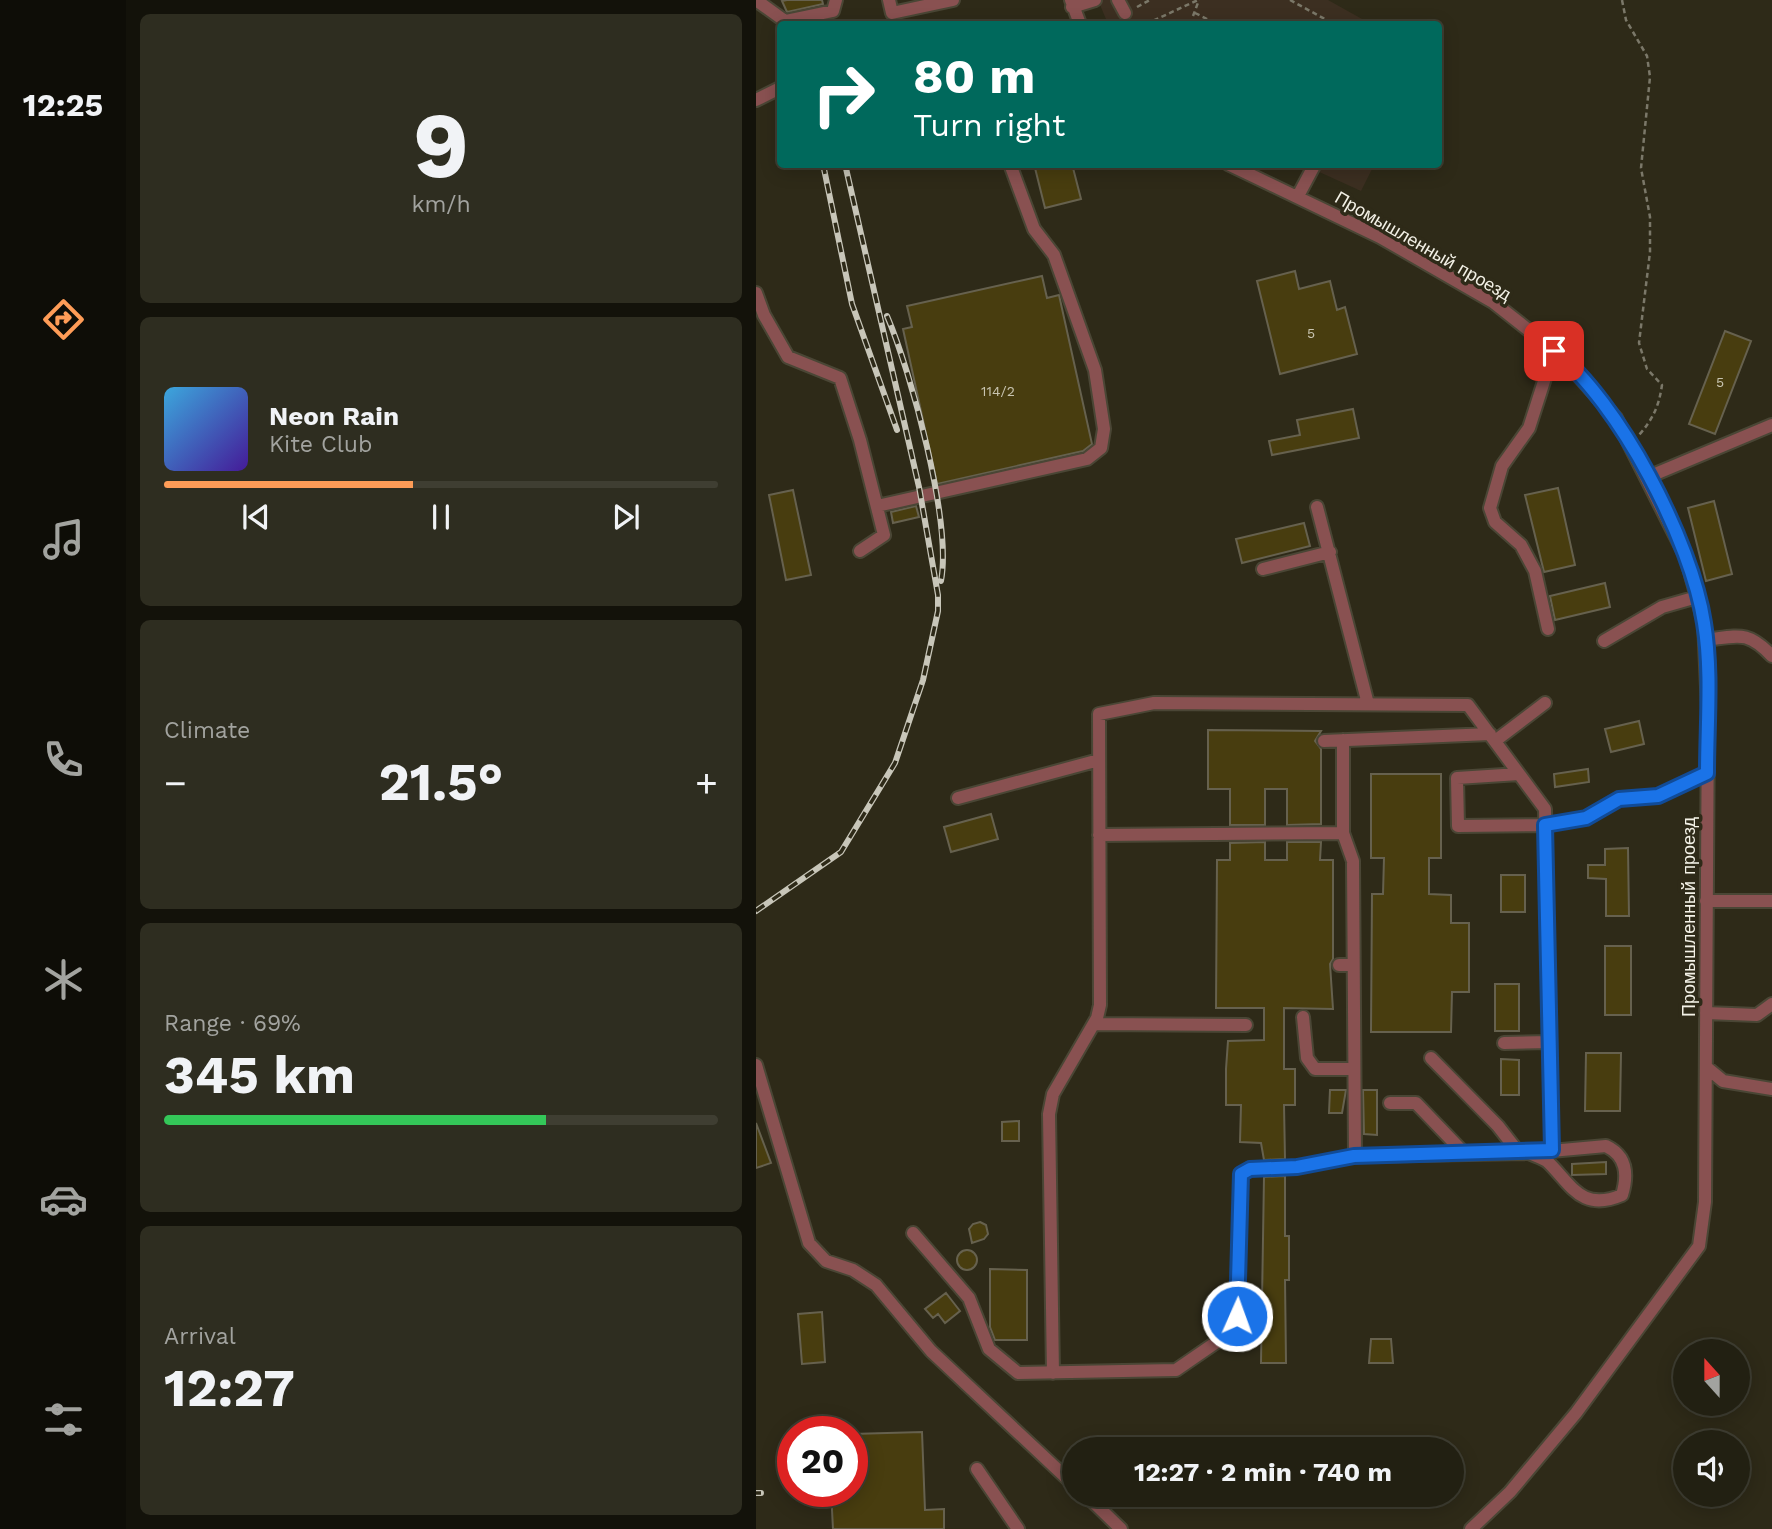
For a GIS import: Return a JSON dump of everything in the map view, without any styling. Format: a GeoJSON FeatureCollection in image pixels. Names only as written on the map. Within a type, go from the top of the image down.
{"type":"FeatureCollection","features":[{"type":"Feature","properties":{"kind":"street"},"geometry":{"type":"LineString","coordinates":[[756,0],[785,21],[834,11],[836,0]]}},
{"type":"Feature","properties":{"kind":"street"},"geometry":{"type":"LineString","coordinates":[[888,0],[892,13],[953,0]]}},
{"type":"Feature","properties":{"kind":"street"},"geometry":{"type":"LineString","coordinates":[[1079,21],[1072,3],[1095,0]]}},
{"type":"Feature","properties":{"kind":"street"},"geometry":{"type":"LineString","coordinates":[[1118,0],[1125,13]]}},
{"type":"Feature","properties":{"kind":"street"},"geometry":{"type":"LineString","coordinates":[[756,100],[777,90]]}},
{"type":"Feature","properties":{"kind":"street"},"geometry":{"type":"LineString","coordinates":[[877,506],[1087,459],[1101,448],[1104,429],[1095,370],[1054,255],[1034,229],[1011,168]]}},
{"type":"Feature","properties":{"kind":"street","name":"Промышленный проезд"},"geometry":{"type":"LineString","coordinates":[[1237,168],[1380,237],[1493,302],[1554,351],[1616,418],[1648,477],[1686,558],[1704,623],[1707,773],[1705,1202],[1699,1246],[1576,1413],[1510,1492],[1471,1529]]}},
{"type":"Feature","properties":{"kind":"street"},"geometry":{"type":"LineString","coordinates":[[1298,196],[1313,168]]}},
{"type":"Feature","properties":{"kind":"street"},"geometry":{"type":"LineString","coordinates":[[756,293],[764,315],[788,357],[840,378],[884,534],[860,551]]}},
{"type":"Feature","properties":{"kind":"street"},"geometry":{"type":"LineString","coordinates":[[1548,629],[1535,571],[1521,545],[1494,522],[1490,508],[1502,466],[1529,428],[1554,351]]}},
{"type":"Feature","properties":{"kind":"street"},"geometry":{"type":"LineString","coordinates":[[1648,477],[1772,425]]}},
{"type":"Feature","properties":{"kind":"street"},"geometry":{"type":"LineString","coordinates":[[1317,507],[1368,704]]}},
{"type":"Feature","properties":{"kind":"street"},"geometry":{"type":"LineString","coordinates":[[1263,569],[1330,552]]}},
{"type":"Feature","properties":{"kind":"street"},"geometry":{"type":"LineString","coordinates":[[1604,641],[1662,607],[1697,597]]}},
{"type":"Feature","properties":{"kind":"street"},"geometry":{"type":"LineString","coordinates":[[1705,640],[1745,635],[1757,640],[1772,656]]}},
{"type":"Feature","properties":{"kind":"street"},"geometry":{"type":"LineString","coordinates":[[1053,1373],[1049,1114],[1054,1094],[1094,1024],[1100,1005],[1099,714],[1154,703],[1468,705],[1545,809],[1552,1150]]}},
{"type":"Feature","properties":{"kind":"street"},"geometry":{"type":"LineString","coordinates":[[1324,741],[1492,738],[1545,703]]}},
{"type":"Feature","properties":{"kind":"street"},"geometry":{"type":"LineString","coordinates":[[1343,740],[1343,833],[1353,861],[1354,1156]]}},
{"type":"Feature","properties":{"kind":"street"},"geometry":{"type":"LineString","coordinates":[[958,798],[1099,760]]}},
{"type":"Feature","properties":{"kind":"street"},"geometry":{"type":"LineString","coordinates":[[1519,774],[1457,778],[1458,826],[1545,825],[1586,818],[1619,799],[1658,796],[1707,773]]}},
{"type":"Feature","properties":{"kind":"street"},"geometry":{"type":"LineString","coordinates":[[1099,835],[1343,833]]}},
{"type":"Feature","properties":{"kind":"street"},"geometry":{"type":"LineString","coordinates":[[1706,901],[1772,901]]}},
{"type":"Feature","properties":{"kind":"street"},"geometry":{"type":"LineString","coordinates":[[1339,965],[1353,965]]}},
{"type":"Feature","properties":{"kind":"street"},"geometry":{"type":"LineString","coordinates":[[1706,1013],[1757,1015],[1772,1004]]}},
{"type":"Feature","properties":{"kind":"street"},"geometry":{"type":"LineString","coordinates":[[1303,1017],[1307,1058],[1315,1069],[1354,1069]]}},
{"type":"Feature","properties":{"kind":"street"},"geometry":{"type":"LineString","coordinates":[[1094,1024],[1246,1025]]}},
{"type":"Feature","properties":{"kind":"street"},"geometry":{"type":"LineString","coordinates":[[1504,1043],[1550,1042]]}},
{"type":"Feature","properties":{"kind":"street"},"geometry":{"type":"LineString","coordinates":[[913,1233],[969,1298],[989,1349],[1018,1373],[1177,1370],[1221,1339],[1237,1316],[1241,1174],[1250,1169],[1297,1167],[1354,1156],[1524,1153],[1606,1146],[1616,1150],[1624,1163],[1626,1181],[1622,1195],[1611,1200],[1588,1199],[1573,1192],[1547,1161],[1524,1153],[1431,1058]]}},
{"type":"Feature","properties":{"kind":"street"},"geometry":{"type":"LineString","coordinates":[[756,1065],[809,1243],[826,1261],[853,1270],[876,1285],[931,1351],[1062,1474]]}},
{"type":"Feature","properties":{"kind":"street"},"geometry":{"type":"LineString","coordinates":[[1706,1067],[1723,1082],[1772,1090]]}},
{"type":"Feature","properties":{"kind":"street"},"geometry":{"type":"LineString","coordinates":[[1390,1103],[1416,1103],[1465,1154]]}},
{"type":"Feature","properties":{"kind":"street"},"geometry":{"type":"LineString","coordinates":[[977,1469],[1018,1529]]}},
{"type":"Feature","properties":{"kind":"street"},"geometry":{"type":"LineString","coordinates":[[1098,1507],[1121,1529]]}},
{"type":"Feature","properties":{"kind":"path"},"geometry":{"type":"LineString","coordinates":[[1125,13],[1150,0]]}},
{"type":"Feature","properties":{"kind":"path"},"geometry":{"type":"LineString","coordinates":[[1191,21],[1198,0]]}},
{"type":"Feature","properties":{"kind":"path"},"geometry":{"type":"LineString","coordinates":[[1152,21],[1198,0]]}},
{"type":"Feature","properties":{"kind":"path"},"geometry":{"type":"LineString","coordinates":[[1290,0],[1328,21]]}},
{"type":"Feature","properties":{"kind":"path"},"geometry":{"type":"LineString","coordinates":[[1622,0],[1626,20],[1647,56],[1650,78],[1641,168],[1650,217],[1650,252],[1639,343],[1647,369],[1662,385],[1660,401],[1652,420],[1630,445]]}},
{"type":"Feature","properties":{"kind":"path"},"geometry":{"type":"LineString","coordinates":[[1194,12],[1211,21]]}},
{"type":"Feature","properties":{"kind":"shaded area"},"geometry":{"type":"Polygon","coordinates":[[[1098,0],[1328,0],[1366,21],[1107,21],[1098,0]]]}},
{"type":"Feature","properties":{"kind":"shaded area"},"geometry":{"type":"Polygon","coordinates":[[[1311,168],[1372,168],[1361,191],[1311,168]]]}},
{"type":"Feature","properties":{"kind":"building"},"geometry":{"type":"Polygon","coordinates":[[[822,0],[823,4],[787,12],[782,1],[822,0]]]}},
{"type":"Feature","properties":{"kind":"building"},"geometry":{"type":"Polygon","coordinates":[[[1035,168],[1073,168],[1081,199],[1045,208],[1035,168]]]}},
{"type":"Feature","properties":{"kind":"building"},"geometry":{"type":"Polygon","coordinates":[[[1295,271],[1299,289],[1330,281],[1337,310],[1345,307],[1357,354],[1280,374],[1257,281],[1295,271]]]}},
{"type":"Feature","properties":{"kind":"building"},"geometry":{"type":"Polygon","coordinates":[[[1042,276],[1047,298],[1059,295],[1092,444],[1083,451],[937,484],[903,329],[912,327],[907,306],[1042,276]]]}},
{"type":"Feature","properties":{"kind":"building"},"geometry":{"type":"Polygon","coordinates":[[[1725,331],[1751,341],[1715,434],[1689,424],[1725,331]]]}},
{"type":"Feature","properties":{"kind":"building"},"geometry":{"type":"Polygon","coordinates":[[[1353,409],[1359,438],[1272,455],[1269,441],[1300,435],[1297,420],[1353,409]]]}},
{"type":"Feature","properties":{"kind":"building"},"geometry":{"type":"Polygon","coordinates":[[[1558,488],[1575,565],[1544,572],[1525,495],[1558,488]]]}},
{"type":"Feature","properties":{"kind":"building"},"geometry":{"type":"Polygon","coordinates":[[[793,490],[811,575],[786,580],[769,495],[793,490]]]}},
{"type":"Feature","properties":{"kind":"building"},"geometry":{"type":"Polygon","coordinates":[[[1714,501],[1732,574],[1706,581],[1688,508],[1714,501]]]}},
{"type":"Feature","properties":{"kind":"building"},"geometry":{"type":"Polygon","coordinates":[[[916,506],[919,517],[893,523],[891,512],[916,506]]]}},
{"type":"Feature","properties":{"kind":"building"},"geometry":{"type":"Polygon","coordinates":[[[1304,523],[1310,546],[1242,563],[1236,539],[1304,523]]]}},
{"type":"Feature","properties":{"kind":"building"},"geometry":{"type":"Polygon","coordinates":[[[1605,583],[1610,607],[1555,620],[1550,596],[1605,583]]]}},
{"type":"Feature","properties":{"kind":"building"},"geometry":{"type":"Polygon","coordinates":[[[1639,721],[1644,744],[1611,752],[1605,729],[1639,721]]]}},
{"type":"Feature","properties":{"kind":"building"},"geometry":{"type":"Polygon","coordinates":[[[1208,730],[1321,731],[1315,741],[1321,749],[1321,824],[1287,825],[1287,789],[1265,789],[1265,825],[1230,825],[1230,789],[1208,789],[1208,730]]]}},
{"type":"Feature","properties":{"kind":"building"},"geometry":{"type":"Polygon","coordinates":[[[1588,769],[1589,782],[1555,787],[1554,774],[1588,769]]]}},
{"type":"Feature","properties":{"kind":"building"},"geometry":{"type":"Polygon","coordinates":[[[1371,774],[1441,774],[1441,858],[1429,858],[1429,894],[1451,895],[1451,923],[1469,923],[1469,992],[1452,992],[1451,1032],[1371,1032],[1372,894],[1383,894],[1384,858],[1371,858],[1371,774]]]}},
{"type":"Feature","properties":{"kind":"building"},"geometry":{"type":"Polygon","coordinates":[[[991,814],[998,839],[951,852],[944,827],[991,814]]]}},
{"type":"Feature","properties":{"kind":"building"},"geometry":{"type":"Polygon","coordinates":[[[1265,842],[1265,860],[1287,860],[1287,842],[1321,842],[1320,860],[1333,860],[1333,959],[1330,964],[1333,1009],[1284,1008],[1284,1069],[1295,1069],[1295,1105],[1284,1105],[1285,1159],[1264,1160],[1261,1143],[1240,1142],[1241,1105],[1226,1105],[1226,1069],[1228,1041],[1264,1040],[1264,1008],[1216,1008],[1217,860],[1230,860],[1230,843],[1265,842]]]}},
{"type":"Feature","properties":{"kind":"building"},"geometry":{"type":"Polygon","coordinates":[[[1628,848],[1629,916],[1606,916],[1606,879],[1588,878],[1588,865],[1605,865],[1605,849],[1628,848]]]}},
{"type":"Feature","properties":{"kind":"building"},"geometry":{"type":"Polygon","coordinates":[[[1501,875],[1525,875],[1525,912],[1501,912],[1501,875]]]}},
{"type":"Feature","properties":{"kind":"building"},"geometry":{"type":"Polygon","coordinates":[[[1605,946],[1631,946],[1631,1015],[1605,1015],[1605,946]]]}},
{"type":"Feature","properties":{"kind":"building"},"geometry":{"type":"Polygon","coordinates":[[[1495,984],[1519,984],[1519,1031],[1495,1031],[1495,984]]]}},
{"type":"Feature","properties":{"kind":"building"},"geometry":{"type":"Polygon","coordinates":[[[1586,1053],[1621,1053],[1620,1111],[1585,1111],[1586,1053]]]}},
{"type":"Feature","properties":{"kind":"building"},"geometry":{"type":"Polygon","coordinates":[[[1501,1059],[1519,1060],[1519,1095],[1501,1095],[1501,1059]]]}},
{"type":"Feature","properties":{"kind":"building"},"geometry":{"type":"Polygon","coordinates":[[[1330,1090],[1346,1090],[1342,1113],[1329,1113],[1330,1090]]]}},
{"type":"Feature","properties":{"kind":"building"},"geometry":{"type":"Polygon","coordinates":[[[1363,1090],[1377,1090],[1377,1135],[1364,1134],[1363,1090]]]}},
{"type":"Feature","properties":{"kind":"building"},"geometry":{"type":"Polygon","coordinates":[[[1019,1121],[1019,1141],[1002,1141],[1002,1122],[1019,1121]]]}},
{"type":"Feature","properties":{"kind":"building"},"geometry":{"type":"Polygon","coordinates":[[[756,1123],[771,1163],[756,1168],[756,1123]]]}},
{"type":"Feature","properties":{"kind":"building"},"geometry":{"type":"Polygon","coordinates":[[[1606,1162],[1606,1174],[1572,1175],[1572,1164],[1606,1162]]]}},
{"type":"Feature","properties":{"kind":"building"},"geometry":{"type":"Polygon","coordinates":[[[1285,1176],[1285,1236],[1289,1236],[1289,1280],[1285,1280],[1286,1363],[1261,1363],[1264,1177],[1285,1176]]]}},
{"type":"Feature","properties":{"kind":"building"},"geometry":{"type":"Polygon","coordinates":[[[980,1222],[986,1225],[988,1234],[984,1239],[972,1243],[969,1229],[980,1222]]]}},
{"type":"Feature","properties":{"kind":"building"},"geometry":{"type":"Polygon","coordinates":[[[967,1250],[974,1253],[977,1260],[974,1267],[967,1270],[960,1267],[957,1260],[960,1253],[967,1250]]]}},
{"type":"Feature","properties":{"kind":"building"},"geometry":{"type":"Polygon","coordinates":[[[990,1269],[1027,1270],[1027,1340],[995,1340],[990,1327],[990,1269]]]}},
{"type":"Feature","properties":{"kind":"building"},"geometry":{"type":"Polygon","coordinates":[[[946,1293],[960,1311],[945,1323],[938,1314],[933,1318],[925,1309],[946,1293]]]}},
{"type":"Feature","properties":{"kind":"building"},"geometry":{"type":"Polygon","coordinates":[[[822,1312],[825,1362],[802,1364],[798,1314],[822,1312]]]}},
{"type":"Feature","properties":{"kind":"building"},"geometry":{"type":"Polygon","coordinates":[[[1371,1339],[1391,1339],[1393,1363],[1369,1363],[1371,1339]]]}},
{"type":"Feature","properties":{"kind":"building"},"geometry":{"type":"Polygon","coordinates":[[[922,1432],[925,1510],[944,1509],[944,1529],[833,1529],[832,1507],[868,1507],[868,1434],[922,1432]]]}},
{"type":"Feature","properties":{"kind":"railway"},"geometry":{"type":"LineString","coordinates":[[824,168],[852,304],[897,430]]}},
{"type":"Feature","properties":{"kind":"railway"},"geometry":{"type":"LineString","coordinates":[[756,911],[841,852],[895,763],[923,680],[938,611],[938,595],[919,487],[846,168]]}},
{"type":"Feature","properties":{"kind":"railway"},"geometry":{"type":"LineString","coordinates":[[887,316],[918,409],[935,486],[941,523],[941,581]]}},
{"type":"Feature","properties":{"kind":"railway"},"geometry":{"type":"LineString","coordinates":[[756,1493],[761,1493]]}},
{"type":"Feature","properties":{"kind":"route"},"geometry":{"type":"LineString","coordinates":[[1237,1316],[1241,1174],[1250,1169],[1297,1167],[1354,1156],[1529,1153],[1552,1150],[1545,825],[1586,818],[1619,799],[1658,796],[1707,773],[1708,709],[1704,623],[1686,558],[1650,481],[1616,418],[1554,351]]}}]}
